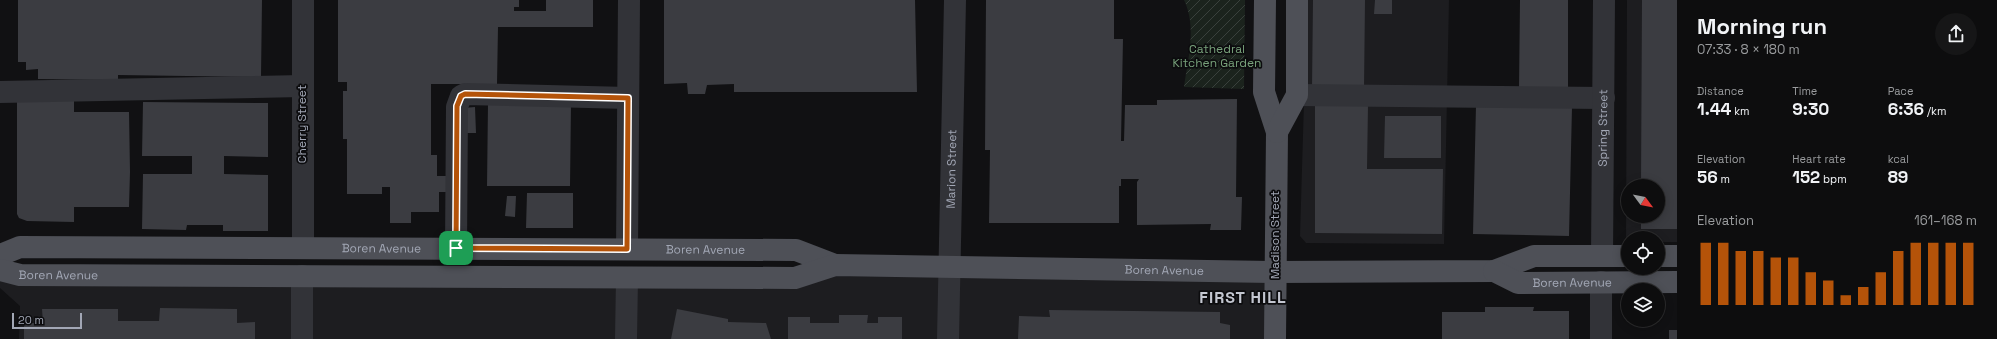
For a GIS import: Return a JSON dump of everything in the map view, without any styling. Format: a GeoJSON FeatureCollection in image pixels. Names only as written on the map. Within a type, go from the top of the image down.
{"type":"FeatureCollection","features":[{"type":"Feature","properties":{"kind":"main road","name":"Madison Street"},"geometry":{"type":"LineString","coordinates":[[1265,0],[1264,92],[1277,132],[1274,339]]}},
{"type":"Feature","properties":{"kind":"main road","name":"Madison Street"},"geometry":{"type":"LineString","coordinates":[[1277,132],[1297,95],[1297,0]]}},
{"type":"Feature","properties":{"kind":"main road","name":"Boren Avenue"},"geometry":{"type":"LineString","coordinates":[[0,255],[20,247],[796,250],[835,265]]}},
{"type":"Feature","properties":{"kind":"main road","name":"Boren Avenue"},"geometry":{"type":"LineString","coordinates":[[0,270],[20,275],[795,278],[835,265],[1275,272],[1494,271],[1534,256],[1621,256]]}},
{"type":"Feature","properties":{"kind":"main road"},"geometry":{"type":"LineString","coordinates":[[1665,256],[1677,256]]}},
{"type":"Feature","properties":{"kind":"main road","name":"Boren Avenue"},"geometry":{"type":"LineString","coordinates":[[1494,271],[1518,283],[1677,282]]}},
{"type":"Feature","properties":{"kind":"street","name":"Cherry Street"},"geometry":{"type":"LineString","coordinates":[[303,0],[303,248]]}},
{"type":"Feature","properties":{"kind":"street"},"geometry":{"type":"LineString","coordinates":[[627,249],[629,0]]}},
{"type":"Feature","properties":{"kind":"street","name":"Marion Street"},"geometry":{"type":"LineString","coordinates":[[948,339],[955,0]]}},
{"type":"Feature","properties":{"kind":"street","name":"Spring Street"},"geometry":{"type":"LineString","coordinates":[[1602,256],[1604,0]]}},
{"type":"Feature","properties":{"kind":"street"},"geometry":{"type":"LineString","coordinates":[[0,92],[302,86]]}},
{"type":"Feature","properties":{"kind":"street"},"geometry":{"type":"LineString","coordinates":[[456,248],[457,106],[461,96],[465,94],[628,98]]}},
{"type":"Feature","properties":{"kind":"street"},"geometry":{"type":"LineString","coordinates":[[1297,95],[1604,98]]}},
{"type":"Feature","properties":{"kind":"street"},"geometry":{"type":"LineString","coordinates":[[302,276],[302,339]]}},
{"type":"Feature","properties":{"kind":"street"},"geometry":{"type":"LineString","coordinates":[[626,339],[627,278]]}},
{"type":"Feature","properties":{"kind":"street"},"geometry":{"type":"LineString","coordinates":[[1601,282],[1601,339]]}},
{"type":"Feature","properties":{"kind":"shaded area"},"geometry":{"type":"Polygon","coordinates":[[[1307,0],[1449,0],[1444,244],[1306,243],[1300,236],[1307,0]]]}},
{"type":"Feature","properties":{"kind":"shaded area"},"geometry":{"type":"Polygon","coordinates":[[[1627,0],[1677,0],[1677,242],[1665,242],[1665,231],[1626,231],[1626,223],[1665,223],[1665,179],[1626,179],[1627,0]]]}},
{"type":"Feature","properties":{"kind":"shaded area"},"geometry":{"type":"Polygon","coordinates":[[[0,265],[1275,272],[1275,339],[19,339],[20,306],[0,288],[0,265]]]}},
{"type":"Feature","properties":{"kind":"green space","name":"Cathedral Kitchen Garden"},"geometry":{"type":"Polygon","coordinates":[[[1184,0],[1245,0],[1244,89],[1184,87],[1191,32],[1188,10],[1184,0]]]}},
{"type":"Feature","properties":{"kind":"building"},"geometry":{"type":"Polygon","coordinates":[[[18,0],[262,0],[261,77],[118,75],[118,80],[38,79],[38,69],[26,70],[26,62],[18,62],[18,0]]]}},
{"type":"Feature","properties":{"kind":"building"},"geometry":{"type":"Polygon","coordinates":[[[338,0],[519,0],[519,7],[514,7],[514,11],[546,11],[546,0],[593,0],[593,27],[498,27],[497,84],[431,84],[431,155],[437,155],[437,176],[446,176],[446,192],[439,192],[439,212],[411,212],[411,223],[390,223],[390,187],[382,187],[382,194],[347,194],[347,139],[343,139],[343,91],[347,91],[347,82],[338,82],[338,0]]]}},
{"type":"Feature","properties":{"kind":"building"},"geometry":{"type":"Polygon","coordinates":[[[664,0],[915,0],[917,92],[734,92],[734,84],[707,85],[705,94],[688,94],[687,83],[664,84],[664,0]]]}},
{"type":"Feature","properties":{"kind":"building"},"geometry":{"type":"Polygon","coordinates":[[[986,0],[1114,0],[1114,39],[1123,39],[1121,141],[1124,141],[1125,105],[1157,105],[1157,100],[1237,99],[1236,197],[1242,197],[1241,230],[1210,230],[1211,224],[1137,225],[1137,182],[1139,179],[1121,179],[1121,186],[1119,186],[1119,223],[989,223],[990,150],[985,150],[986,0]]]}},
{"type":"Feature","properties":{"kind":"building"},"geometry":{"type":"Polygon","coordinates":[[[1313,0],[1365,0],[1364,89],[1312,88],[1313,0]]]}},
{"type":"Feature","properties":{"kind":"building"},"geometry":{"type":"Polygon","coordinates":[[[1375,0],[1392,0],[1392,14],[1374,14],[1375,0]]]}},
{"type":"Feature","properties":{"kind":"building"},"geometry":{"type":"Polygon","coordinates":[[[1520,0],[1568,0],[1568,88],[1519,88],[1520,0]]]}},
{"type":"Feature","properties":{"kind":"building"},"geometry":{"type":"Polygon","coordinates":[[[1642,0],[1677,0],[1677,229],[1641,229],[1641,223],[1665,223],[1665,179],[1641,179],[1642,0]]]}},
{"type":"Feature","properties":{"kind":"building"},"geometry":{"type":"Polygon","coordinates":[[[17,97],[74,97],[74,112],[129,112],[129,207],[74,207],[74,222],[27,221],[19,218],[17,214],[17,97]]]}},
{"type":"Feature","properties":{"kind":"building"},"geometry":{"type":"Polygon","coordinates":[[[143,102],[268,103],[268,157],[224,156],[224,174],[268,175],[268,231],[223,231],[223,225],[187,225],[186,230],[142,229],[143,174],[192,174],[192,156],[142,156],[143,102]]]}},
{"type":"Feature","properties":{"kind":"building"},"geometry":{"type":"Polygon","coordinates":[[[488,103],[571,104],[570,186],[487,186],[488,103]]]}},
{"type":"Feature","properties":{"kind":"building"},"geometry":{"type":"Polygon","coordinates":[[[1315,105],[1368,105],[1367,169],[1443,169],[1442,234],[1315,233],[1315,105]]]}},
{"type":"Feature","properties":{"kind":"building"},"geometry":{"type":"Polygon","coordinates":[[[1476,105],[1572,107],[1569,236],[1473,234],[1476,105]]]}},
{"type":"Feature","properties":{"kind":"building"},"geometry":{"type":"Polygon","coordinates":[[[475,107],[476,133],[463,133],[463,108],[475,107]]]}},
{"type":"Feature","properties":{"kind":"building"},"geometry":{"type":"Polygon","coordinates":[[[1385,116],[1441,116],[1441,158],[1384,158],[1385,116]]]}},
{"type":"Feature","properties":{"kind":"building"},"geometry":{"type":"Polygon","coordinates":[[[527,193],[573,193],[573,228],[526,228],[527,193]]]}},
{"type":"Feature","properties":{"kind":"building"},"geometry":{"type":"Polygon","coordinates":[[[507,196],[516,196],[515,217],[505,216],[507,196]]]}},
{"type":"Feature","properties":{"kind":"building"},"geometry":{"type":"Polygon","coordinates":[[[1485,307],[1534,307],[1533,311],[1569,311],[1569,339],[1442,339],[1442,312],[1485,312],[1485,307]]]}},
{"type":"Feature","properties":{"kind":"building"},"geometry":{"type":"Polygon","coordinates":[[[160,308],[237,309],[237,323],[255,322],[255,339],[24,339],[24,323],[43,323],[42,309],[118,309],[118,321],[159,321],[160,308]]]}},
{"type":"Feature","properties":{"kind":"building"},"geometry":{"type":"Polygon","coordinates":[[[677,309],[728,319],[728,322],[766,323],[771,339],[671,339],[677,309]]]}},
{"type":"Feature","properties":{"kind":"building"},"geometry":{"type":"Polygon","coordinates":[[[1049,310],[1220,312],[1220,323],[1230,325],[1230,339],[1018,339],[1019,316],[1050,317],[1049,310]]]}},
{"type":"Feature","properties":{"kind":"building"},"geometry":{"type":"Polygon","coordinates":[[[839,315],[868,315],[867,323],[878,323],[878,317],[902,317],[902,339],[788,339],[788,317],[810,317],[810,323],[839,323],[839,315]]]}},
{"type":"Feature","properties":{"kind":"building"},"geometry":{"type":"Polygon","coordinates":[[[1669,330],[1677,330],[1677,339],[1669,339],[1669,330]]]}},
{"type":"Feature","properties":{"kind":"district","name":"FIRST HILL"},"geometry":{"type":"Point","coordinates":[1243,297]}},
{"type":"Feature","properties":{"kind":"route"},"geometry":{"type":"LineString","coordinates":[[465,94],[628,98],[627,249],[456,248],[457,106],[458,100],[461,96],[465,94]]}}]}
